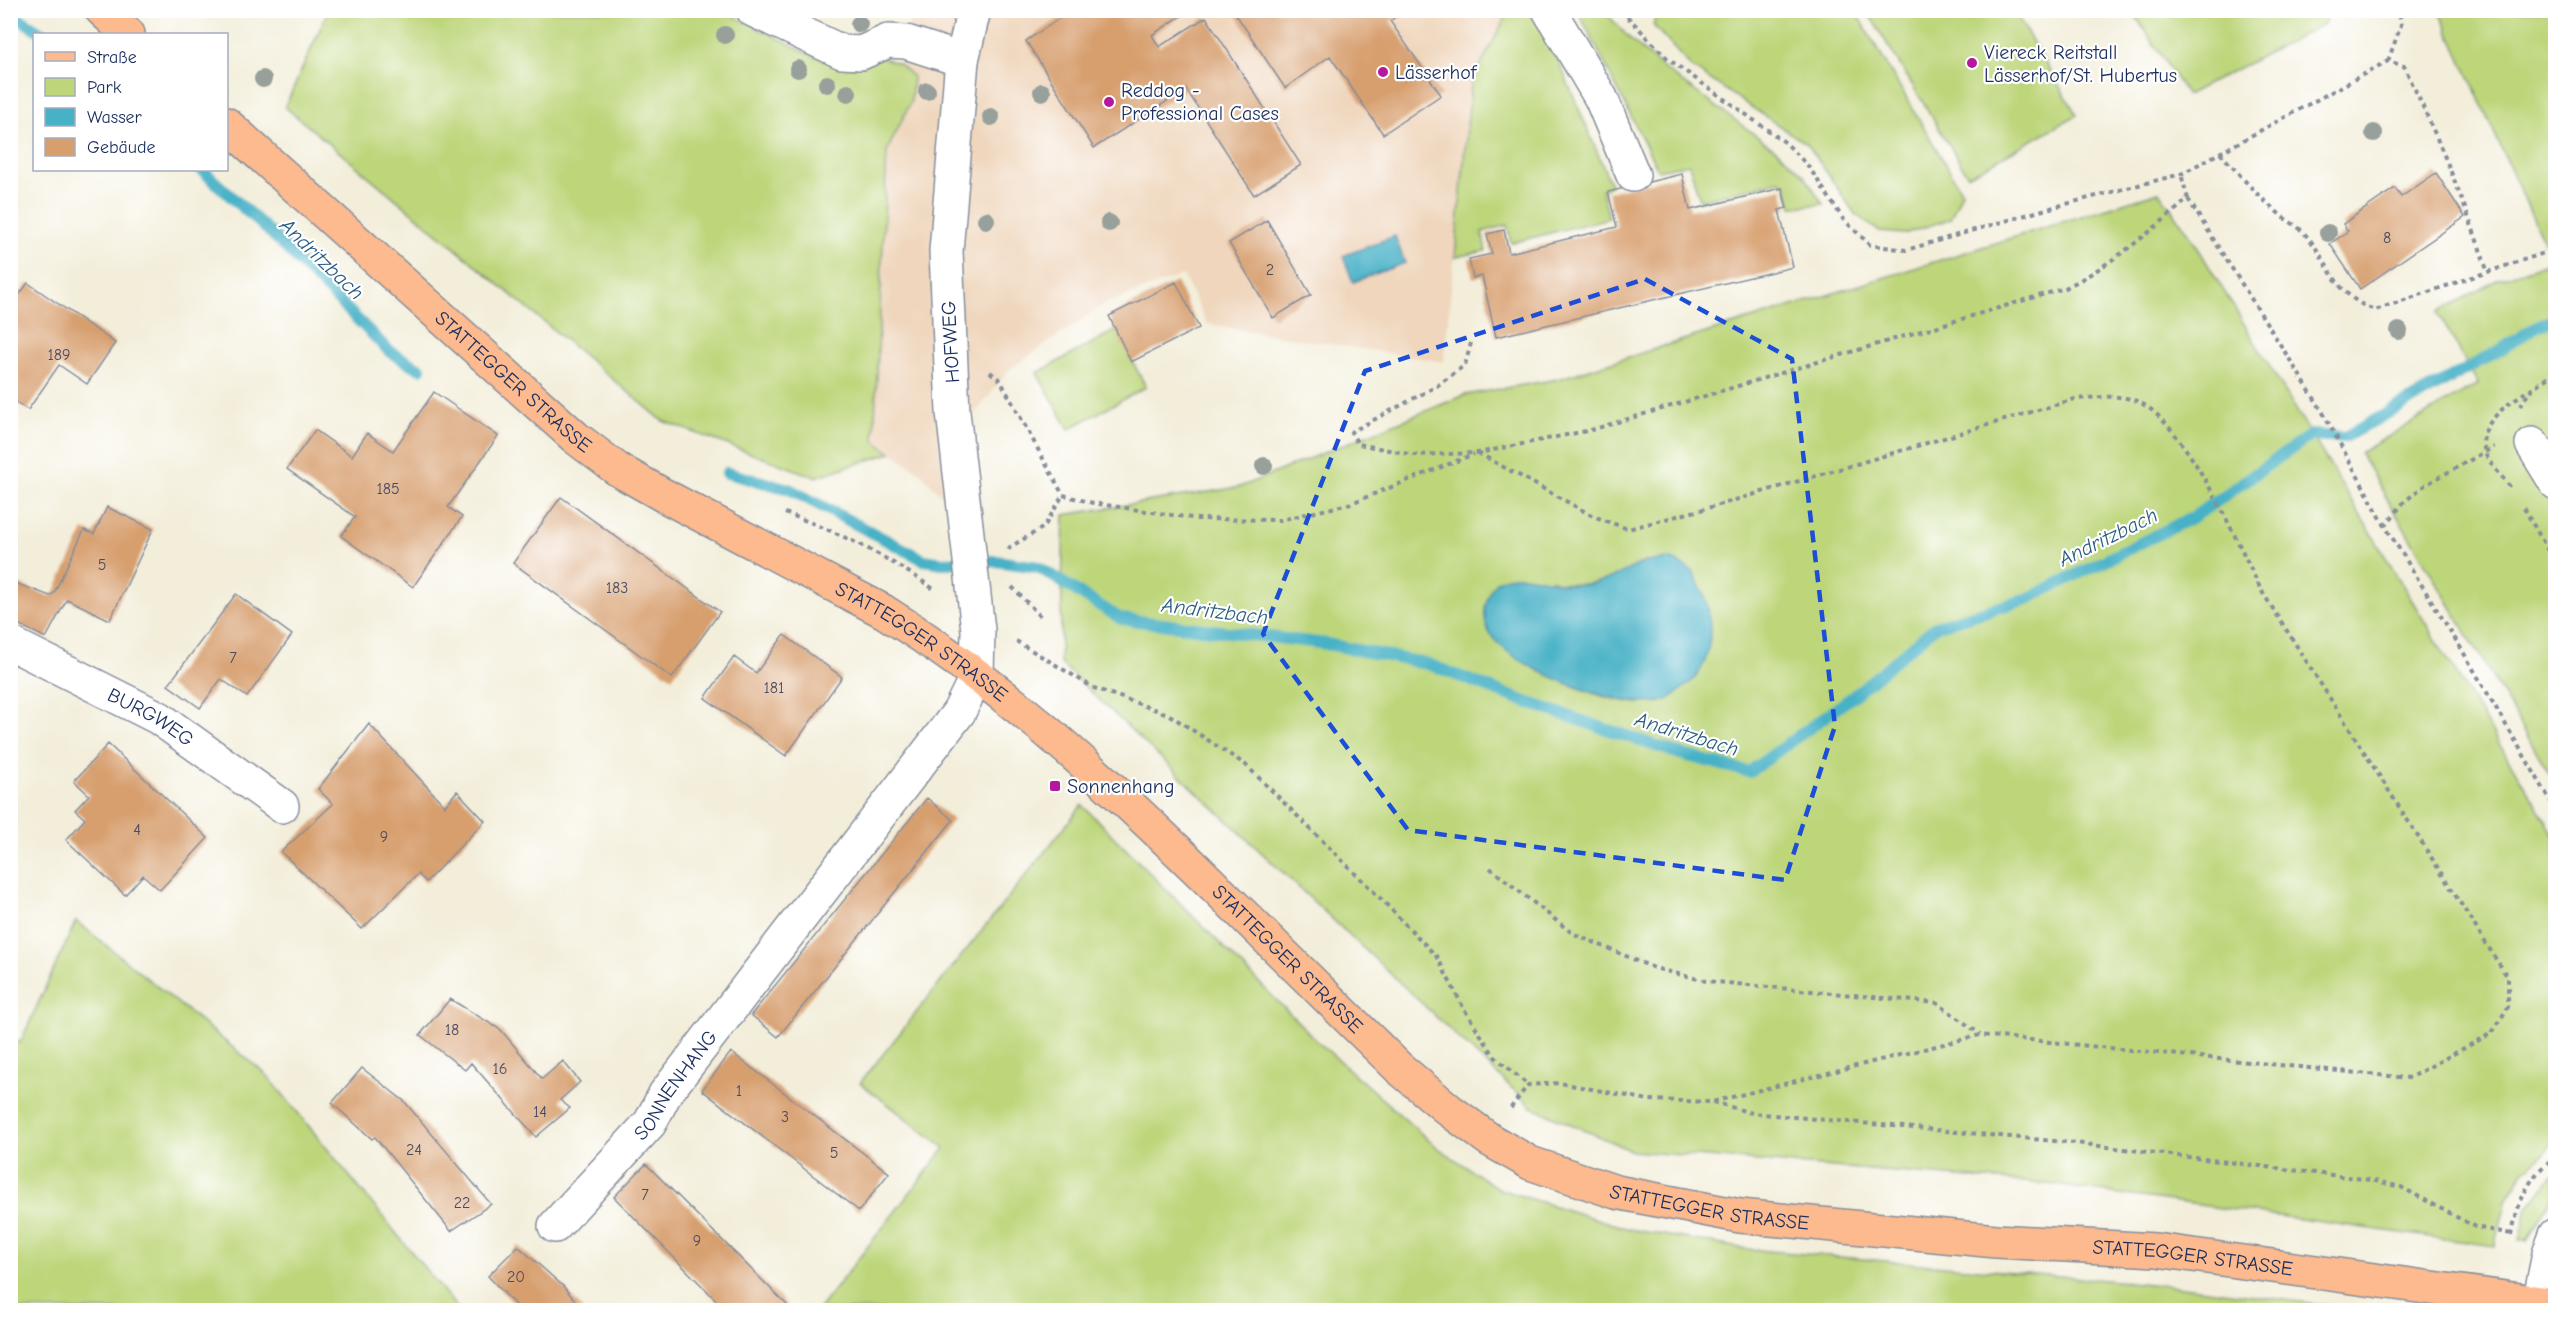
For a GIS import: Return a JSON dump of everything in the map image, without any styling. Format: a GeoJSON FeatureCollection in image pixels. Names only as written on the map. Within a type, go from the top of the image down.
{"type":"FeatureCollection","features":[{"type":"Feature","properties":{"kind":"main road"},"geometry":{"type":"LineString","coordinates":[[102,10],[127,33]]}},
{"type":"Feature","properties":{"kind":"main road","name":"STATTEGGER STRASSE"},"geometry":{"type":"LineString","coordinates":[[228,126],[576,438],[617,469],[883,611],[925,637],[1018,705],[1084,761],[1400,1068],[1449,1110],[1490,1140],[1530,1163],[1616,1192],[1740,1216],[1996,1241],[2156,1250],[2548,1304]]}},
{"type":"Feature","properties":{"kind":"street"},"geometry":{"type":"LineString","coordinates":[[753,10],[842,52],[861,53],[888,41],[906,42],[962,60]]}},
{"type":"Feature","properties":{"kind":"street","name":"HOFWEG"},"geometry":{"type":"LineString","coordinates":[[974,10],[962,60],[946,251],[953,412],[978,630],[977,675]]}},
{"type":"Feature","properties":{"kind":"street"},"geometry":{"type":"LineString","coordinates":[[1549,10],[1601,98],[1633,175]]}},
{"type":"Feature","properties":{"kind":"street"},"geometry":{"type":"LineString","coordinates":[[2518,442],[2556,483]]}},
{"type":"Feature","properties":{"kind":"street","name":"BURGWEG"},"geometry":{"type":"LineString","coordinates":[[10,643],[159,718],[282,806]]}},
{"type":"Feature","properties":{"kind":"street","name":"SONNENHANG"},"geometry":{"type":"LineString","coordinates":[[555,1226],[650,1123],[672,1085],[959,712],[977,675]]}},
{"type":"Feature","properties":{"kind":"street"},"geometry":{"type":"LineString","coordinates":[[2548,1304],[2553,1246]]}},
{"type":"Feature","properties":{"kind":"path"},"geometry":{"type":"LineString","coordinates":[[1621,10],[1668,59],[1786,143],[1809,167],[1843,219],[1870,245],[1906,250],[2043,210],[2181,174],[2388,61],[2401,26],[2399,10]]}},
{"type":"Feature","properties":{"kind":"path"},"geometry":{"type":"LineString","coordinates":[[2388,61],[2404,66],[2436,134],[2468,214],[2487,270]]}},
{"type":"Feature","properties":{"kind":"path"},"geometry":{"type":"LineString","coordinates":[[2220,153],[2254,191],[2282,217],[2301,230],[2340,286],[2358,304],[2374,309],[2556,249]]}},
{"type":"Feature","properties":{"kind":"path"},"geometry":{"type":"LineString","coordinates":[[2181,174],[2188,199],[2314,399],[2385,526],[2556,810]]}},
{"type":"Feature","properties":{"kind":"path"},"geometry":{"type":"LineString","coordinates":[[1471,344],[1465,365],[1437,386],[1351,432],[1358,444],[1414,455],[1478,453],[1591,430],[2065,288],[2093,274],[2139,242],[2188,199]]}},
{"type":"Feature","properties":{"kind":"path"},"geometry":{"type":"LineString","coordinates":[[987,370],[1000,380],[1063,495],[1093,503],[1198,519],[1281,520],[1349,504],[1478,453]]}},
{"type":"Feature","properties":{"kind":"path"},"geometry":{"type":"LineString","coordinates":[[1478,453],[1593,516],[1628,529],[1715,506],[2075,399],[2113,397],[2139,402],[2165,422],[2180,438],[2216,501],[2261,590],[2508,978],[2508,1007],[2492,1033],[2409,1078],[1980,1035],[1712,1102]]}},
{"type":"Feature","properties":{"kind":"path"},"geometry":{"type":"LineString","coordinates":[[2385,526],[2404,502],[2426,485],[2518,442]]}},
{"type":"Feature","properties":{"kind":"path"},"geometry":{"type":"LineString","coordinates":[[1008,555],[1010,547],[1044,527],[1063,495]]}},
{"type":"Feature","properties":{"kind":"path"},"geometry":{"type":"LineString","coordinates":[[781,511],[852,539],[910,572],[956,606],[978,630],[1007,636],[1094,688],[1168,714],[1246,765],[1437,957],[1464,1009],[1495,1057],[1528,1085],[1560,1083],[1649,1100],[1712,1102],[1752,1113],[2076,1143],[2371,1180],[2401,1186],[2475,1227],[2512,1234]]}},
{"type":"Feature","properties":{"kind":"path"},"geometry":{"type":"LineString","coordinates":[[1012,586],[1043,619]]}},
{"type":"Feature","properties":{"kind":"path"},"geometry":{"type":"LineString","coordinates":[[1490,868],[1572,933],[1654,968],[1706,981],[1936,1003],[1980,1035]]}},
{"type":"Feature","properties":{"kind":"path"},"geometry":{"type":"LineString","coordinates":[[1490,1140],[1528,1085]]}},
{"type":"Feature","properties":{"kind":"path"},"geometry":{"type":"LineString","coordinates":[[2531,1181],[2556,1157]]}},
{"type":"Feature","properties":{"kind":"highlighted area"},"geometry":{"type":"Polygon","coordinates":[[[1645,279],[1792,359],[1835,726],[1785,880],[1408,830],[1263,634],[1365,371],[1645,279]]]}},
{"type":"Feature","properties":{"kind":"shaded area"},"geometry":{"type":"Polygon","coordinates":[[[909,11],[1509,11],[1471,84],[1444,362],[1207,324],[1183,275],[1103,305],[1010,369],[969,421],[982,509],[945,499],[920,472],[874,440],[887,150],[911,101],[913,77],[899,64],[909,30],[909,11]]]}},
{"type":"Feature","properties":{"kind":"green space"},"geometry":{"type":"Polygon","coordinates":[[[328,11],[724,11],[816,57],[879,56],[899,64],[913,77],[911,101],[887,151],[874,440],[891,453],[815,477],[663,421],[285,107],[328,11]]]}},
{"type":"Feature","properties":{"kind":"green space"},"geometry":{"type":"Polygon","coordinates":[[[1509,11],[1527,11],[1545,29],[1611,185],[1602,190],[1609,218],[1511,243],[1507,225],[1482,232],[1486,251],[1455,257],[1471,84],[1509,11]]]}},
{"type":"Feature","properties":{"kind":"green space"},"geometry":{"type":"Polygon","coordinates":[[[1578,11],[1604,11],[1632,41],[1663,68],[1779,152],[1804,175],[1823,204],[1792,207],[1786,185],[1779,181],[1700,200],[1689,164],[1658,170],[1578,11]]]}},
{"type":"Feature","properties":{"kind":"green space"},"geometry":{"type":"Polygon","coordinates":[[[1658,11],[1855,11],[1962,192],[1950,219],[1904,234],[1880,232],[1855,214],[1808,145],[1690,66],[1653,25],[1658,11]]]}},
{"type":"Feature","properties":{"kind":"green space","name":"Viereck Reitstall Lässerhof/St. Hubertus"},"geometry":{"type":"Polygon","coordinates":[[[1867,11],[2014,11],[2077,115],[1968,176],[1867,11]]]}},
{"type":"Feature","properties":{"kind":"green space"},"geometry":{"type":"Polygon","coordinates":[[[2132,11],[2329,11],[2324,24],[2187,95],[2132,11]]]}},
{"type":"Feature","properties":{"kind":"green space"},"geometry":{"type":"Polygon","coordinates":[[[2439,11],[2555,11],[2555,239],[2544,242],[2439,11]]]}},
{"type":"Feature","properties":{"kind":"green space"},"geometry":{"type":"Polygon","coordinates":[[[2159,192],[2190,235],[2555,836],[2555,1142],[2524,1171],[2507,1198],[2495,1246],[2048,1184],[1632,1151],[1532,1107],[1060,663],[1064,515],[1240,487],[1465,395],[1558,379],[2159,192]],[[1645,562],[1622,574],[1599,582],[1575,584],[1550,579],[1507,651],[1568,684],[1602,696],[1635,703],[1667,700],[1645,562]]]}},
{"type":"Feature","properties":{"kind":"green space"},"geometry":{"type":"Polygon","coordinates":[[[2555,260],[2555,783],[2360,453],[2478,384],[2438,312],[2499,279],[2555,260]]]}},
{"type":"Feature","properties":{"kind":"green space"},"geometry":{"type":"Polygon","coordinates":[[[1116,330],[1146,387],[1069,429],[1037,373],[1116,330]]]}},
{"type":"Feature","properties":{"kind":"green space"},"geometry":{"type":"Polygon","coordinates":[[[1082,805],[1317,1041],[1434,1145],[1499,1189],[1629,1229],[1746,1249],[2174,1286],[2364,1310],[818,1310],[945,1148],[860,1083],[1082,805]]]}},
{"type":"Feature","properties":{"kind":"green space"},"geometry":{"type":"Polygon","coordinates":[[[76,921],[267,1075],[459,1310],[11,1310],[11,1039],[20,1043],[76,921]]]}},
{"type":"Feature","properties":{"kind":"green space"},"geometry":{"type":"Polygon","coordinates":[[[2555,1173],[2555,1193],[2527,1241],[2520,1241],[2528,1207],[2555,1173]]]}},
{"type":"Feature","properties":{"kind":"water"},"geometry":{"type":"Polygon","coordinates":[[[1395,236],[1405,263],[1353,282],[1343,256],[1395,236]]]}},
{"type":"Feature","properties":{"kind":"water"},"geometry":{"type":"Polygon","coordinates":[[[1670,559],[1693,571],[1707,603],[1710,641],[1700,671],[1694,679],[1667,700],[1649,703],[1625,701],[1570,684],[1518,659],[1499,644],[1488,630],[1485,618],[1486,603],[1491,588],[1499,580],[1518,576],[1570,585],[1588,584],[1604,580],[1646,562],[1670,559]]]}},
{"type":"Feature","properties":{"kind":"building"},"geometry":{"type":"Polygon","coordinates":[[[1072,10],[1190,10],[1152,35],[1159,47],[1206,17],[1301,165],[1254,195],[1186,89],[1094,148],[1026,41],[1072,10]]]}},
{"type":"Feature","properties":{"kind":"building","name":"Lässerhof"},"geometry":{"type":"Polygon","coordinates":[[[1233,10],[1406,10],[1390,21],[1441,95],[1383,134],[1330,56],[1285,88],[1233,10]]]}},
{"type":"Feature","properties":{"kind":"building"},"geometry":{"type":"Polygon","coordinates":[[[2436,173],[2465,217],[2360,289],[2330,244],[2348,231],[2343,224],[2395,188],[2401,197],[2436,173]]]}},
{"type":"Feature","properties":{"kind":"building"},"geometry":{"type":"Polygon","coordinates":[[[1682,174],[1690,210],[1782,188],[1787,208],[1779,210],[1793,267],[1496,337],[1482,276],[1473,278],[1469,259],[1492,254],[1487,234],[1504,230],[1509,253],[1617,227],[1608,192],[1682,174]]]}},
{"type":"Feature","properties":{"kind":"building"},"geometry":{"type":"Polygon","coordinates":[[[1267,220],[1311,295],[1273,318],[1229,243],[1267,220]]]}},
{"type":"Feature","properties":{"kind":"building"},"geometry":{"type":"Polygon","coordinates":[[[1176,282],[1199,328],[1131,362],[1109,316],[1176,282]]]}},
{"type":"Feature","properties":{"kind":"building"},"geometry":{"type":"Polygon","coordinates":[[[28,283],[115,343],[87,384],[59,365],[28,410],[10,398],[10,307],[28,283]]]}},
{"type":"Feature","properties":{"kind":"building"},"geometry":{"type":"Polygon","coordinates":[[[434,392],[498,436],[448,507],[462,517],[413,587],[341,536],[355,517],[287,469],[315,430],[352,456],[367,433],[393,451],[434,392]]]}},
{"type":"Feature","properties":{"kind":"building"},"geometry":{"type":"Polygon","coordinates":[[[561,497],[720,612],[672,678],[513,563],[561,497]]]}},
{"type":"Feature","properties":{"kind":"building"},"geometry":{"type":"Polygon","coordinates":[[[107,507],[153,529],[110,620],[67,599],[46,638],[10,620],[10,581],[50,596],[54,593],[84,530],[94,534],[107,507]]]}},
{"type":"Feature","properties":{"kind":"building"},"geometry":{"type":"Polygon","coordinates":[[[236,594],[292,635],[247,697],[221,679],[200,708],[168,685],[236,594]]]}},
{"type":"Feature","properties":{"kind":"building"},"geometry":{"type":"Polygon","coordinates":[[[784,635],[842,677],[786,756],[705,698],[734,657],[756,673],[784,635]]]}},
{"type":"Feature","properties":{"kind":"building"},"geometry":{"type":"Polygon","coordinates":[[[369,724],[445,806],[457,791],[485,821],[426,882],[418,874],[362,929],[281,852],[333,804],[318,789],[369,724]]]}},
{"type":"Feature","properties":{"kind":"building"},"geometry":{"type":"Polygon","coordinates":[[[108,744],[208,838],[160,890],[143,875],[125,895],[66,840],[85,819],[75,810],[89,795],[74,781],[108,744]]]}},
{"type":"Feature","properties":{"kind":"building"},"geometry":{"type":"Polygon","coordinates":[[[927,798],[953,820],[778,1037],[751,1015],[927,798]]]}},
{"type":"Feature","properties":{"kind":"building"},"geometry":{"type":"Polygon","coordinates":[[[450,999],[501,1030],[542,1079],[563,1061],[580,1082],[560,1100],[570,1108],[536,1137],[471,1063],[465,1070],[420,1035],[450,999]]]}},
{"type":"Feature","properties":{"kind":"building"},"geometry":{"type":"Polygon","coordinates":[[[731,1052],[889,1173],[859,1211],[702,1090],[731,1052]]]}},
{"type":"Feature","properties":{"kind":"building"},"geometry":{"type":"Polygon","coordinates":[[[362,1068],[404,1101],[491,1204],[451,1231],[375,1137],[372,1139],[332,1103],[362,1068]]]}},
{"type":"Feature","properties":{"kind":"building"},"geometry":{"type":"Polygon","coordinates":[[[646,1164],[787,1305],[782,1310],[726,1310],[614,1197],[646,1164]]]}},
{"type":"Feature","properties":{"kind":"building"},"geometry":{"type":"Polygon","coordinates":[[[518,1246],[563,1286],[583,1310],[520,1310],[488,1276],[518,1246]]]}},
{"type":"Feature","properties":{"kind":"waterway","name":"Andritzbach"},"geometry":{"type":"LineString","coordinates":[[10,13],[42,33]]}},
{"type":"Feature","properties":{"kind":"waterway","name":"Andritzbach"},"geometry":{"type":"LineString","coordinates":[[203,171],[271,233],[390,352],[420,369]]}},
{"type":"Feature","properties":{"kind":"waterway","name":"Andritzbach"},"geometry":{"type":"LineString","coordinates":[[727,473],[789,489],[924,560],[943,563],[996,561],[1038,567],[1121,619],[1327,644],[1428,664],[1526,702],[1680,754],[1749,772],[1852,697],[1936,626],[2027,599],[2195,516],[2311,435],[2345,437],[2495,353],[2539,325],[2556,319]]}},
{"type":"Feature","properties":{"kind":"place","name":"Viereck Reitstall Lässerhof/St. Hubertus"},"geometry":{"type":"Point","coordinates":[1972,63]}},
{"type":"Feature","properties":{"kind":"place","name":"Lässerhof"},"geometry":{"type":"Point","coordinates":[1383,72]}},
{"type":"Feature","properties":{"kind":"place","name":"Reddog - Professional Cases"},"geometry":{"type":"Point","coordinates":[1109,102]}},
{"type":"Feature","properties":{"kind":"place","name":"Sonnenhang"},"geometry":{"type":"Point","coordinates":[1055,786]}}]}
